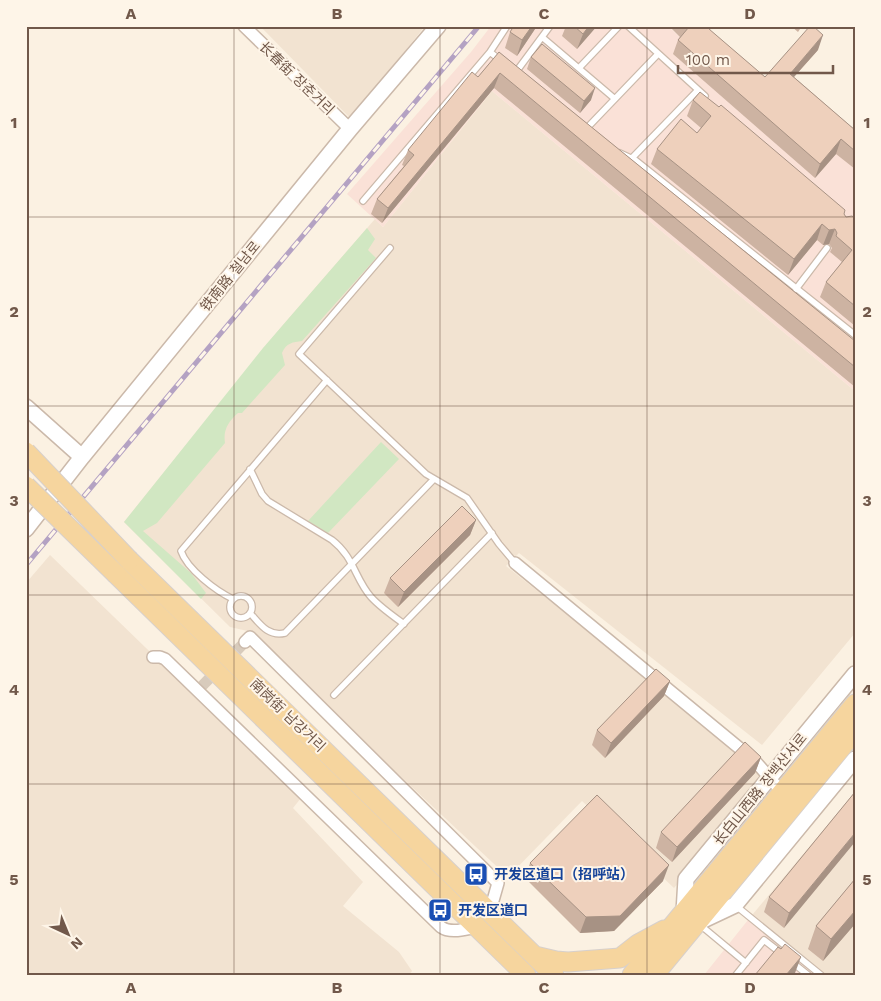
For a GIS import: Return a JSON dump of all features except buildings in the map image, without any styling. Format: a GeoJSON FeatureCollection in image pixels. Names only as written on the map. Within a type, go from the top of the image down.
{"type":"FeatureCollection","features":[{"type":"Feature","properties":{"kind":"main road","name":"南岗街 남강거리"},"geometry":{"type":"LineString","coordinates":[[26,452],[129,560],[554,975]]}},
{"type":"Feature","properties":{"kind":"main road","name":"南岗街 남강거리"},"geometry":{"type":"LineString","coordinates":[[26,486],[523,973]]}},
{"type":"Feature","properties":{"kind":"main road","name":"长白山西路 장백산서로"},"geometry":{"type":"LineString","coordinates":[[654,975],[680,944],[685,920],[782,792],[855,704]]}},
{"type":"Feature","properties":{"kind":"main road","name":"长白山西路 장백산서로"},"geometry":{"type":"LineString","coordinates":[[632,975],[685,920],[855,731]]}},
{"type":"Feature","properties":{"kind":"main road"},"geometry":{"type":"LineString","coordinates":[[534,956],[568,962],[620,958],[638,944],[685,920]]}},
{"type":"Feature","properties":{"kind":"main road"},"geometry":{"type":"LineString","coordinates":[[672,975],[680,944]]}},
{"type":"Feature","properties":{"kind":"street","name":"长春街 장춘거리"},"geometry":{"type":"LineString","coordinates":[[244,26],[350,130]]}},
{"type":"Feature","properties":{"kind":"street","name":"铁南路 철남로"},"geometry":{"type":"LineString","coordinates":[[26,529],[350,130],[438,26]]}},
{"type":"Feature","properties":{"kind":"street"},"geometry":{"type":"LineString","coordinates":[[26,407],[82,458]]}},
{"type":"Feature","properties":{"kind":"street"},"geometry":{"type":"LineString","coordinates":[[515,563],[755,761],[782,792]]}},
{"type":"Feature","properties":{"kind":"street"},"geometry":{"type":"LineString","coordinates":[[245,642],[250,636],[498,883],[490,911]]}},
{"type":"Feature","properties":{"kind":"street"},"geometry":{"type":"LineString","coordinates":[[154,657],[165,659],[199,688],[441,927],[445,930],[476,927]]}},
{"type":"Feature","properties":{"kind":"street","name":"长白山西路 장백산서로"},"geometry":{"type":"LineString","coordinates":[[855,674],[686,878],[685,920],[735,905],[855,759]]}},
{"type":"Feature","properties":{"kind":"lane"},"geometry":{"type":"LineString","coordinates":[[363,201],[490,52],[507,26]]}},
{"type":"Feature","properties":{"kind":"lane"},"geometry":{"type":"LineString","coordinates":[[516,72],[550,26]]}},
{"type":"Feature","properties":{"kind":"lane"},"geometry":{"type":"LineString","coordinates":[[579,68],[618,26]]}},
{"type":"Feature","properties":{"kind":"lane"},"geometry":{"type":"LineString","coordinates":[[628,26],[713,103]]}},
{"type":"Feature","properties":{"kind":"lane"},"geometry":{"type":"LineString","coordinates":[[542,37],[615,99]]}},
{"type":"Feature","properties":{"kind":"lane"},"geometry":{"type":"LineString","coordinates":[[490,52],[503,62]]}},
{"type":"Feature","properties":{"kind":"lane"},"geometry":{"type":"LineString","coordinates":[[579,124],[589,131],[615,99],[658,54]]}},
{"type":"Feature","properties":{"kind":"lane"},"geometry":{"type":"LineString","coordinates":[[509,67],[523,78]]}},
{"type":"Feature","properties":{"kind":"lane"},"geometry":{"type":"LineString","coordinates":[[632,158],[698,90]]}},
{"type":"Feature","properties":{"kind":"lane"},"geometry":{"type":"LineString","coordinates":[[614,149],[632,158],[855,335]]}},
{"type":"Feature","properties":{"kind":"lane"},"geometry":{"type":"LineString","coordinates":[[390,248],[300,354],[426,474],[467,498],[515,563]]}},
{"type":"Feature","properties":{"kind":"lane"},"geometry":{"type":"LineString","coordinates":[[796,289],[827,248]]}},
{"type":"Feature","properties":{"kind":"lane"},"geometry":{"type":"LineString","coordinates":[[233,599],[220,593],[208,583],[183,557],[181,551],[327,380]]}},
{"type":"Feature","properties":{"kind":"lane"},"geometry":{"type":"LineString","coordinates":[[250,469],[262,494],[268,501],[332,540],[346,554],[371,597],[404,624]]}},
{"type":"Feature","properties":{"kind":"lane"},"geometry":{"type":"LineString","coordinates":[[250,613],[272,634],[284,632],[434,479]]}},
{"type":"Feature","properties":{"kind":"lane"},"geometry":{"type":"LineString","coordinates":[[334,695],[492,533]]}},
{"type":"Feature","properties":{"kind":"lane"},"geometry":{"type":"LineString","coordinates":[[240,596],[247,597],[252,606],[250,613],[244,617],[234,615],[230,606],[233,599],[240,596]]}},
{"type":"Feature","properties":{"kind":"lane"},"geometry":{"type":"LineString","coordinates":[[735,905],[822,975]]}},
{"type":"Feature","properties":{"kind":"lane"},"geometry":{"type":"LineString","coordinates":[[685,920],[746,962]]}},
{"type":"Feature","properties":{"kind":"lane"},"geometry":{"type":"LineString","coordinates":[[736,975],[764,940],[808,975]]}},
{"type":"Feature","properties":{"kind":"shaded area"},"geometry":{"type":"Polygon","coordinates":[[[260,26],[425,26],[351,119],[260,26]]]}},
{"type":"Feature","properties":{"kind":"shaded area"},"geometry":{"type":"Polygon","coordinates":[[[491,26],[668,26],[682,39],[855,147],[855,391],[492,91],[383,227],[347,194],[471,52],[491,26]]]}},
{"type":"Feature","properties":{"kind":"shaded area"},"geometry":{"type":"Polygon","coordinates":[[[492,91],[855,391],[855,633],[762,745],[519,553],[506,566],[737,750],[768,780],[674,888],[582,801],[508,877],[335,715],[252,632],[230,627],[124,522],[282,326],[375,219],[383,227],[492,91]]]}},
{"type":"Feature","properties":{"kind":"shaded area"},"geometry":{"type":"Polygon","coordinates":[[[50,555],[301,798],[293,808],[363,882],[343,906],[399,952],[412,971],[409,975],[26,975],[26,583],[50,555]]]}},
{"type":"Feature","properties":{"kind":"shaded area"},"geometry":{"type":"Polygon","coordinates":[[[855,792],[855,975],[816,975],[748,920],[855,792]]]}},
{"type":"Feature","properties":{"kind":"shaded area"},"geometry":{"type":"Polygon","coordinates":[[[748,920],[816,975],[704,975],[748,920]]]}},
{"type":"Feature","properties":{"kind":"green space"},"geometry":{"type":"Polygon","coordinates":[[[367,228],[375,239],[368,250],[376,258],[302,341],[286,347],[282,353],[285,365],[242,413],[238,413],[231,420],[227,426],[225,443],[157,523],[143,531],[191,573],[206,593],[201,599],[124,522],[263,348],[367,228]]]}},
{"type":"Feature","properties":{"kind":"green space"},"geometry":{"type":"Polygon","coordinates":[[[381,442],[399,459],[328,533],[308,521],[381,442]]]}},
{"type":"Feature","properties":{"kind":"tunnel"},"geometry":{"type":"LineString","coordinates":[[202,686],[245,642]]}},
{"type":"Feature","properties":{"kind":"railway"},"geometry":{"type":"LineString","coordinates":[[26,565],[479,26]]}},
{"type":"Feature","properties":{"kind":"place","name":"开发区道口（招呼站）"},"geometry":{"type":"Point","coordinates":[476,874]}},
{"type":"Feature","properties":{"kind":"place","name":"开发区道口"},"geometry":{"type":"Point","coordinates":[440,910]}}]}
